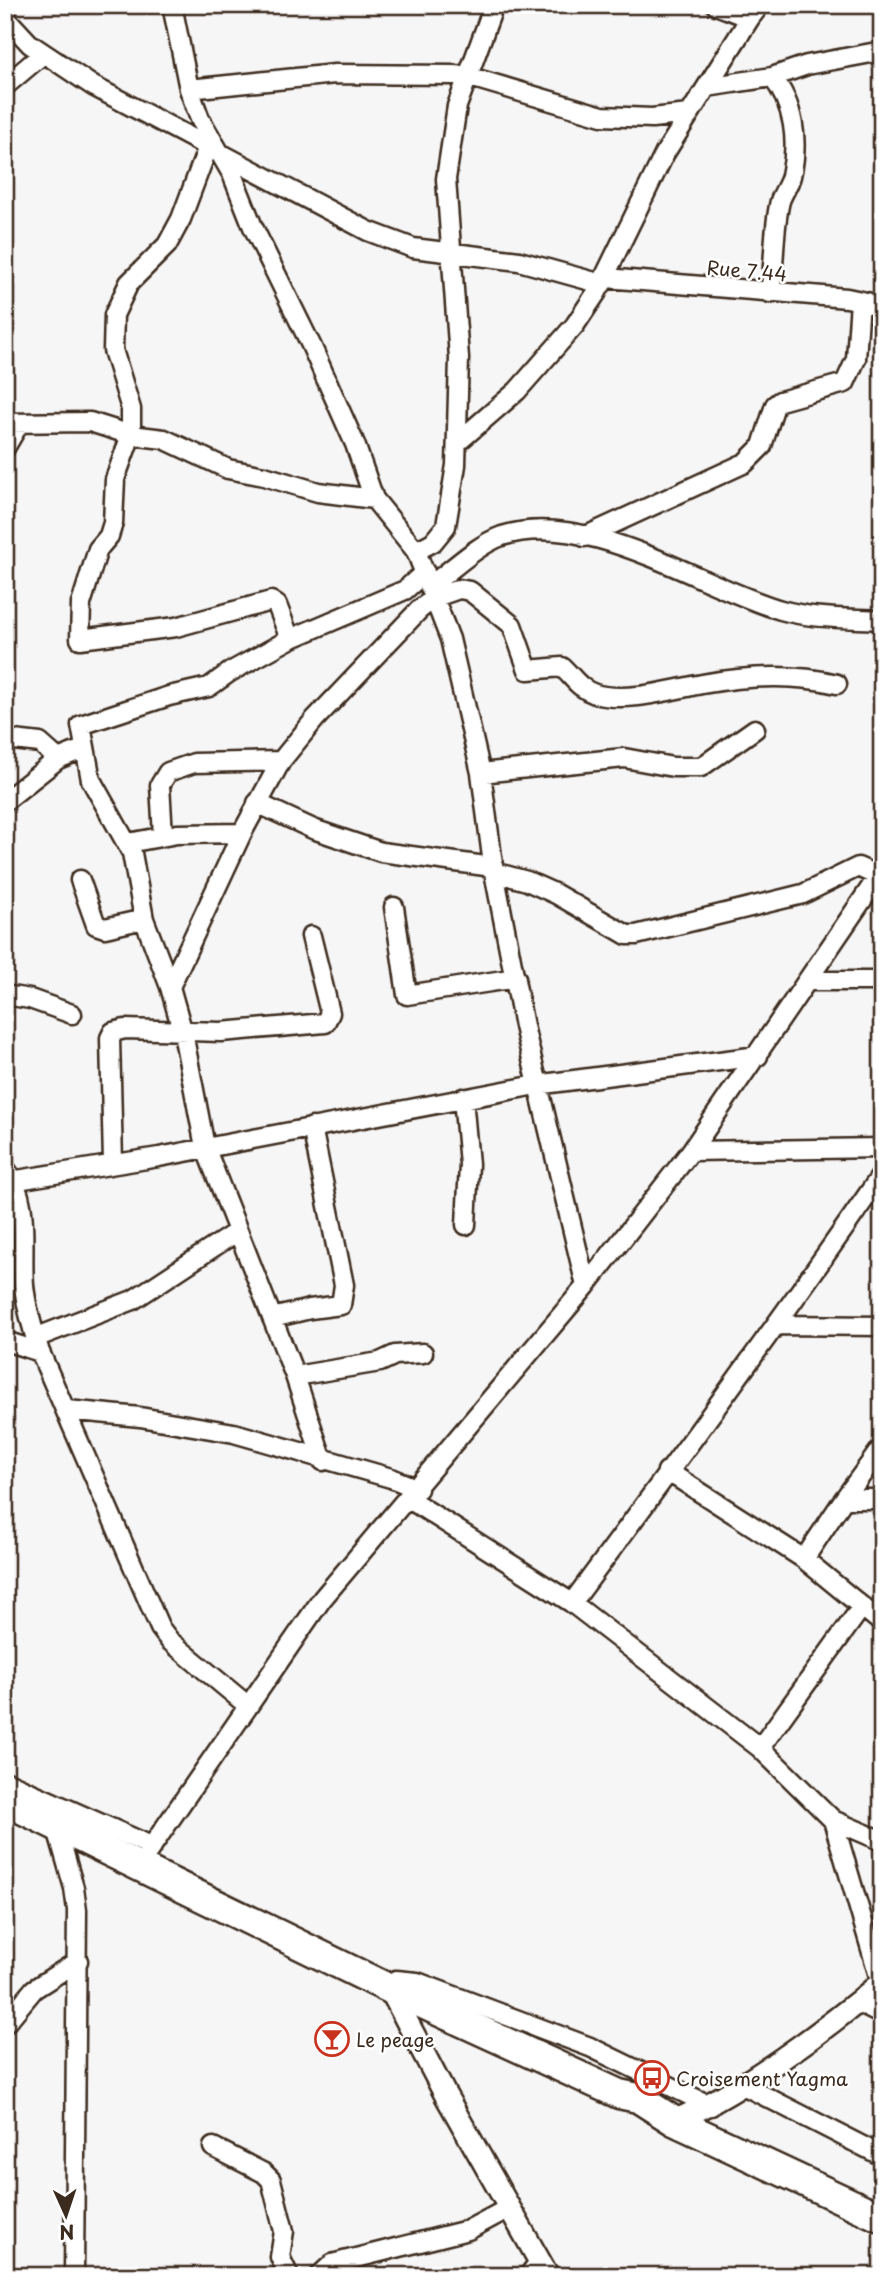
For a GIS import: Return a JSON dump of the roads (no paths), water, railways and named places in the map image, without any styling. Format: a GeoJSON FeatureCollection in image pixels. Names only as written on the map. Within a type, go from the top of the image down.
{"type":"FeatureCollection","features":[{"type":"Feature","properties":{"kind":"main road"},"geometry":{"type":"LineString","coordinates":[[5,1801],[56,1825],[145,1856],[390,1989],[619,2094],[638,2098],[674,2121],[882,2218]]}},
{"type":"Feature","properties":{"kind":"street"},"geometry":{"type":"LineString","coordinates":[[416,551],[433,542],[446,526],[458,442],[459,358],[446,179],[453,124],[467,76],[494,5]]}},
{"type":"Feature","properties":{"kind":"street"},"geometry":{"type":"LineString","coordinates":[[458,442],[517,391],[575,325],[604,281],[644,192],[689,114],[755,11],[716,5]]}},
{"type":"Feature","properties":{"kind":"street"},"geometry":{"type":"LineString","coordinates":[[175,6],[189,89],[200,119],[214,151],[232,174],[253,226],[355,444],[373,499],[416,551],[431,585],[457,665],[481,773],[493,869],[536,1085],[586,1286]]}},
{"type":"Feature","properties":{"kind":"street","name":"Rue 7.44"},"geometry":{"type":"LineString","coordinates":[[5,17],[43,54],[93,86],[368,231],[413,248],[519,261],[604,281],[860,301],[870,303],[882,312]]}},
{"type":"Feature","properties":{"kind":"street"},"geometry":{"type":"LineString","coordinates":[[707,87],[772,77],[807,65],[882,51]]}},
{"type":"Feature","properties":{"kind":"street"},"geometry":{"type":"LineString","coordinates":[[5,86],[43,54]]}},
{"type":"Feature","properties":{"kind":"street"},"geometry":{"type":"LineString","coordinates":[[189,89],[335,74],[467,76],[602,116],[652,118],[689,114]]}},
{"type":"Feature","properties":{"kind":"street"},"geometry":{"type":"LineString","coordinates":[[771,293],[780,204],[791,178],[793,150],[791,109],[784,93],[772,77]]}},
{"type":"Feature","properties":{"kind":"street"},"geometry":{"type":"LineString","coordinates":[[214,151],[167,245],[129,283],[117,306],[113,350],[131,409],[131,435],[114,479],[113,523],[109,536],[98,549],[81,604],[80,639],[176,627],[271,601],[277,605],[290,639]]}},
{"type":"Feature","properties":{"kind":"street"},"geometry":{"type":"LineString","coordinates":[[584,537],[745,463],[762,446],[775,405],[780,401],[845,383],[856,359],[860,301]]}},
{"type":"Feature","properties":{"kind":"street"},"geometry":{"type":"LineString","coordinates":[[5,448],[12,423],[81,421],[131,435],[164,439],[228,469],[332,495],[373,499]]}},
{"type":"Feature","properties":{"kind":"street"},"geometry":{"type":"LineString","coordinates":[[170,987],[242,832],[281,761],[315,719],[420,609],[431,585],[503,536],[542,531],[584,537],[657,558],[780,610],[813,616],[882,620]]}},
{"type":"Feature","properties":{"kind":"street"},"geometry":{"type":"LineString","coordinates":[[323,1461],[295,1376],[205,1147],[183,1033],[170,987],[144,919],[136,869],[128,842],[96,793],[83,749],[81,725],[169,696],[204,690],[230,672],[290,639],[405,590],[431,585],[470,591],[512,625],[528,670],[562,667],[575,684],[597,694],[649,693],[771,677],[803,676],[837,684]]}},
{"type":"Feature","properties":{"kind":"street"},"geometry":{"type":"LineString","coordinates":[[481,773],[624,758],[673,767],[701,767],[755,729]]}},
{"type":"Feature","properties":{"kind":"street"},"geometry":{"type":"LineString","coordinates":[[5,739],[34,741],[50,749],[58,759]]}},
{"type":"Feature","properties":{"kind":"street"},"geometry":{"type":"LineString","coordinates":[[5,801],[58,759],[83,749]]}},
{"type":"Feature","properties":{"kind":"street"},"geometry":{"type":"LineString","coordinates":[[163,836],[160,785],[168,772],[194,763],[281,761]]}},
{"type":"Feature","properties":{"kind":"street"},"geometry":{"type":"LineString","coordinates":[[5,1781],[145,1856],[322,1599],[414,1494],[586,1286],[691,1151],[880,874],[858,867],[803,894],[627,935],[527,881],[493,869],[381,852],[313,829],[257,803]]}},
{"type":"Feature","properties":{"kind":"street"},"geometry":{"type":"LineString","coordinates":[[128,842],[204,832],[242,832]]}},
{"type":"Feature","properties":{"kind":"street"},"geometry":{"type":"LineString","coordinates":[[80,880],[96,925],[104,928],[144,919]]}},
{"type":"Feature","properties":{"kind":"street"},"geometry":{"type":"LineString","coordinates":[[394,907],[407,995],[516,978]]}},
{"type":"Feature","properties":{"kind":"street"},"geometry":{"type":"LineString","coordinates":[[113,1163],[110,1038],[113,1032],[125,1029],[183,1033],[278,1029],[325,1023],[330,1013],[311,936]]}},
{"type":"Feature","properties":{"kind":"street"},"geometry":{"type":"LineString","coordinates":[[808,981],[882,981]]}},
{"type":"Feature","properties":{"kind":"street"},"geometry":{"type":"LineString","coordinates":[[5,995],[30,999],[72,1014]]}},
{"type":"Feature","properties":{"kind":"street"},"geometry":{"type":"LineString","coordinates":[[247,1705],[170,1641],[160,1628],[37,1345],[30,1324],[24,1283],[24,1230],[9,1177],[205,1147],[536,1085],[758,1056]]}},
{"type":"Feature","properties":{"kind":"street"},"geometry":{"type":"LineString","coordinates":[[463,1098],[469,1164],[466,1225]]}},
{"type":"Feature","properties":{"kind":"street"},"geometry":{"type":"LineString","coordinates":[[272,1318],[310,1308],[341,1306],[344,1297],[312,1127]]}},
{"type":"Feature","properties":{"kind":"street"},"geometry":{"type":"LineString","coordinates":[[691,1151],[882,1148]]}},
{"type":"Feature","properties":{"kind":"street"},"geometry":{"type":"LineString","coordinates":[[572,1603],[667,1471],[778,1325],[882,1174]]}},
{"type":"Feature","properties":{"kind":"street"},"geometry":{"type":"LineString","coordinates":[[5,1341],[37,1345],[133,1300],[238,1231]]}},
{"type":"Feature","properties":{"kind":"street"},"geometry":{"type":"LineString","coordinates":[[778,1325],[882,1326]]}},
{"type":"Feature","properties":{"kind":"street"},"geometry":{"type":"LineString","coordinates":[[295,1376],[380,1362],[395,1355],[423,1353]]}},
{"type":"Feature","properties":{"kind":"street"},"geometry":{"type":"LineString","coordinates":[[67,1410],[140,1417],[233,1433],[323,1461],[391,1478],[572,1603],[760,1748],[833,1820],[882,1841]]}},
{"type":"Feature","properties":{"kind":"street"},"geometry":{"type":"LineString","coordinates":[[804,1559],[882,1447]]}},
{"type":"Feature","properties":{"kind":"street"},"geometry":{"type":"LineString","coordinates":[[667,1471],[804,1559],[882,1623]]}},
{"type":"Feature","properties":{"kind":"street"},"geometry":{"type":"LineString","coordinates":[[844,1499],[882,1499]]}},
{"type":"Feature","properties":{"kind":"street"},"geometry":{"type":"LineString","coordinates":[[760,1748],[862,1608]]}},
{"type":"Feature","properties":{"kind":"street"},"geometry":{"type":"LineString","coordinates":[[674,2121],[711,2106],[858,2003],[881,1982],[833,1820]]}},
{"type":"Feature","properties":{"kind":"street"},"geometry":{"type":"LineString","coordinates":[[56,1825],[74,1888],[78,1961],[74,2276]]}},
{"type":"Feature","properties":{"kind":"street"},"geometry":{"type":"LineString","coordinates":[[5,2024],[34,1989],[78,1961]]}},
{"type":"Feature","properties":{"kind":"street"},"geometry":{"type":"LineString","coordinates":[[539,2271],[509,2208],[390,1989],[396,1980],[417,1982],[590,2048],[711,2106]]}},
{"type":"Feature","properties":{"kind":"street"},"geometry":{"type":"LineString","coordinates":[[858,2003],[882,2015]]}},
{"type":"Feature","properties":{"kind":"street"},"geometry":{"type":"LineString","coordinates":[[741,2084],[882,2156]]}},
{"type":"Feature","properties":{"kind":"street"},"geometry":{"type":"LineString","coordinates":[[213,2147],[264,2172],[271,2180],[284,2231],[280,2257],[289,2276]]}},
{"type":"Feature","properties":{"kind":"street"},"geometry":{"type":"LineString","coordinates":[[319,2276],[332,2264],[468,2230],[509,2208]]}},
{"type":"Feature","properties":{"kind":"place","name":"Le peage"},"geometry":{"type":"Point","coordinates":[332,2039]}},
{"type":"Feature","properties":{"kind":"place","name":"Croisement Yagma"},"geometry":{"type":"Point","coordinates":[652,2078]}}]}
